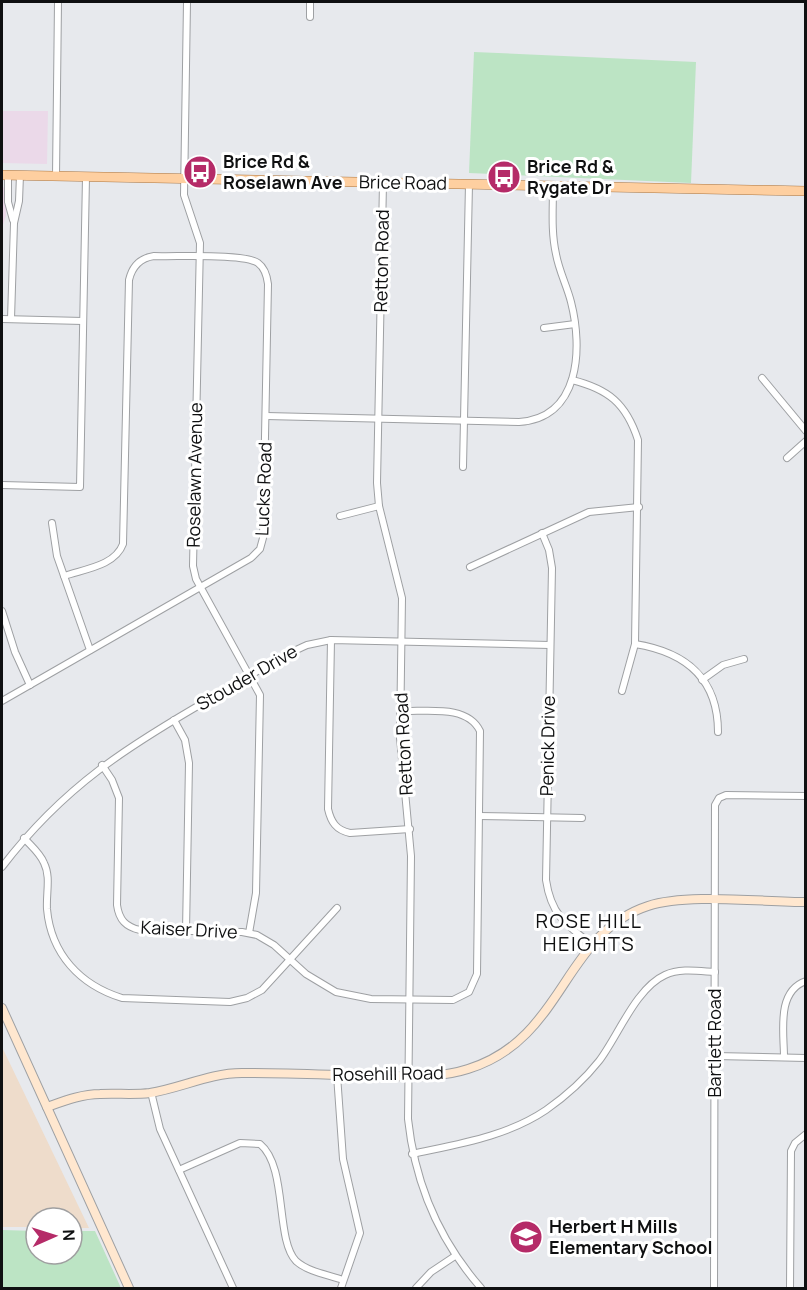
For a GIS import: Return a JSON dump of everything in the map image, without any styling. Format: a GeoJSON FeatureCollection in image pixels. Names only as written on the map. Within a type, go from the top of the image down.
{"type":"FeatureCollection","features":[{"type":"Feature","properties":{"kind":"main road","name":"Brice Road"},"geometry":{"type":"LineString","coordinates":[[5,175],[806,191]]}},
{"type":"Feature","properties":{"kind":"street"},"geometry":{"type":"LineString","coordinates":[[56,176],[58,2]]}},
{"type":"Feature","properties":{"kind":"street","name":"Roselawn Avenue"},"geometry":{"type":"LineString","coordinates":[[187,2],[185,204],[198,235],[200,257],[193,566],[201,587],[259,691],[261,702],[256,892],[249,933]]}},
{"type":"Feature","properties":{"kind":"street"},"geometry":{"type":"LineString","coordinates":[[309,17],[310,2]]}},
{"type":"Feature","properties":{"kind":"street"},"geometry":{"type":"LineString","coordinates":[[5,175],[14,224]]}},
{"type":"Feature","properties":{"kind":"street"},"geometry":{"type":"LineString","coordinates":[[11,319],[14,224],[20,201],[20,175]]}},
{"type":"Feature","properties":{"kind":"street"},"geometry":{"type":"LineString","coordinates":[[2,485],[80,487],[86,177]]}},
{"type":"Feature","properties":{"kind":"street","name":"Retton Road"},"geometry":{"type":"LineString","coordinates":[[383,183],[378,418],[379,506],[401,594],[400,753],[410,828],[407,1076],[412,1154],[427,1201],[455,1256],[482,1288]]}},
{"type":"Feature","properties":{"kind":"street"},"geometry":{"type":"LineString","coordinates":[[463,467],[469,184]]}},
{"type":"Feature","properties":{"kind":"street"},"geometry":{"type":"LineString","coordinates":[[266,416],[529,422],[552,412],[565,397],[572,380],[576,355],[572,304],[556,256],[553,229],[553,186]]}},
{"type":"Feature","properties":{"kind":"street"},"geometry":{"type":"LineString","coordinates":[[63,576],[109,561],[120,551],[123,544],[129,280],[133,268],[148,257],[200,257]]}},
{"type":"Feature","properties":{"kind":"street","name":"Lucks Road"},"geometry":{"type":"LineString","coordinates":[[2,701],[251,558],[260,549],[263,538],[268,284],[265,271],[259,264],[248,259],[200,257]]}},
{"type":"Feature","properties":{"kind":"street"},"geometry":{"type":"LineString","coordinates":[[2,319],[83,321]]}},
{"type":"Feature","properties":{"kind":"street"},"geometry":{"type":"LineString","coordinates":[[544,328],[575,324]]}},
{"type":"Feature","properties":{"kind":"street"},"geometry":{"type":"LineString","coordinates":[[762,378],[806,431]]}},
{"type":"Feature","properties":{"kind":"street"},"geometry":{"type":"LineString","coordinates":[[572,380],[595,386],[609,395],[631,421],[638,440],[636,644],[622,691]]}},
{"type":"Feature","properties":{"kind":"street"},"geometry":{"type":"LineString","coordinates":[[787,458],[806,441]]}},
{"type":"Feature","properties":{"kind":"street"},"geometry":{"type":"LineString","coordinates":[[340,516],[379,506]]}},
{"type":"Feature","properties":{"kind":"street"},"geometry":{"type":"LineString","coordinates":[[470,567],[589,512],[639,507]]}},
{"type":"Feature","properties":{"kind":"street"},"geometry":{"type":"LineString","coordinates":[[52,523],[54,544],[63,576],[90,650]]}},
{"type":"Feature","properties":{"kind":"street","name":"Penick Drive"},"geometry":{"type":"LineString","coordinates":[[542,533],[551,558],[546,880],[551,903],[565,923],[591,944]]}},
{"type":"Feature","properties":{"kind":"street"},"geometry":{"type":"LineString","coordinates":[[2,610],[15,652],[30,684]]}},
{"type":"Feature","properties":{"kind":"street"},"geometry":{"type":"LineString","coordinates":[[331,640],[328,809],[332,822],[343,831],[356,834],[410,828]]}},
{"type":"Feature","properties":{"kind":"street","name":"Stouder Drive"},"geometry":{"type":"LineString","coordinates":[[2,867],[24,838],[59,801],[102,765],[174,720],[307,645],[331,640],[550,645]]}},
{"type":"Feature","properties":{"kind":"street"},"geometry":{"type":"LineString","coordinates":[[636,644],[672,654],[689,665],[702,680],[714,704],[718,732]]}},
{"type":"Feature","properties":{"kind":"street"},"geometry":{"type":"LineString","coordinates":[[702,680],[723,665],[744,659]]}},
{"type":"Feature","properties":{"kind":"street"},"geometry":{"type":"LineString","coordinates":[[400,711],[455,713],[473,720],[481,738],[479,816],[582,818]]}},
{"type":"Feature","properties":{"kind":"street"},"geometry":{"type":"LineString","coordinates":[[174,720],[185,740],[189,763],[186,931]]}},
{"type":"Feature","properties":{"kind":"street","name":"Kaiser Drive"},"geometry":{"type":"LineString","coordinates":[[102,765],[112,780],[118,798],[117,905],[120,917],[134,929],[249,933],[266,939],[306,974],[336,992],[371,999],[453,1000],[469,992],[477,974],[479,816]]}},
{"type":"Feature","properties":{"kind":"street","name":"Bartlett Road"},"geometry":{"type":"LineString","coordinates":[[714,1288],[715,818],[719,798],[726,795],[806,796]]}},
{"type":"Feature","properties":{"kind":"street"},"geometry":{"type":"LineString","coordinates":[[24,838],[45,864],[49,919],[58,949],[79,975],[106,993],[139,1000],[239,1001],[262,990],[337,908]]}},
{"type":"Feature","properties":{"kind":"street","name":"Rosehill Road"},"geometry":{"type":"LineString","coordinates":[[48,1107],[92,1094],[151,1092],[230,1073],[435,1076],[468,1069],[516,1045],[547,1012],[591,944],[616,922],[645,907],[674,901],[806,902]]}},
{"type":"Feature","properties":{"kind":"street"},"geometry":{"type":"LineString","coordinates":[[412,1154],[482,1139],[532,1119],[574,1088],[590,1071],[642,995],[656,980],[677,972],[715,972]]}},
{"type":"Feature","properties":{"kind":"street"},"geometry":{"type":"LineString","coordinates":[[784,1057],[786,998],[794,987],[806,981]]}},
{"type":"Feature","properties":{"kind":"street"},"geometry":{"type":"LineString","coordinates":[[2,1008],[129,1288]]}},
{"type":"Feature","properties":{"kind":"street"},"geometry":{"type":"LineString","coordinates":[[715,1056],[806,1058]]}},
{"type":"Feature","properties":{"kind":"street"},"geometry":{"type":"LineString","coordinates":[[337,1075],[343,1159],[360,1227],[359,1239],[341,1288]]}},
{"type":"Feature","properties":{"kind":"street"},"geometry":{"type":"LineString","coordinates":[[151,1092],[160,1129],[232,1288]]}},
{"type":"Feature","properties":{"kind":"street"},"geometry":{"type":"LineString","coordinates":[[790,1288],[791,1156],[797,1140],[806,1134]]}},
{"type":"Feature","properties":{"kind":"street"},"geometry":{"type":"LineString","coordinates":[[179,1170],[240,1143],[260,1144],[272,1160],[291,1254],[307,1268],[343,1280]]}},
{"type":"Feature","properties":{"kind":"street"},"geometry":{"type":"LineString","coordinates":[[416,1288],[431,1272],[455,1256]]}},
{"type":"Feature","properties":{"kind":"shaded area"},"geometry":{"type":"Polygon","coordinates":[[[2,111],[48,111],[47,164],[2,163],[2,111]]]}},
{"type":"Feature","properties":{"kind":"shaded area"},"geometry":{"type":"Polygon","coordinates":[[[2,187],[6,188],[6,216],[2,228],[2,187]]]}},
{"type":"Feature","properties":{"kind":"shaded area"},"geometry":{"type":"Polygon","coordinates":[[[2,1047],[78,1206],[24,1206],[24,1227],[2,1227],[2,1047]]]}},
{"type":"Feature","properties":{"kind":"shaded area"},"geometry":{"type":"Polygon","coordinates":[[[84,1218],[89,1228],[84,1228],[84,1218]]]}},
{"type":"Feature","properties":{"kind":"green space"},"geometry":{"type":"Polygon","coordinates":[[[474,52],[696,62],[691,183],[469,173],[474,52]]]}},
{"type":"Feature","properties":{"kind":"green space"},"geometry":{"type":"Polygon","coordinates":[[[2,1230],[24,1231],[24,1266],[84,1266],[84,1231],[95,1231],[121,1288],[2,1288],[2,1230]]]}},
{"type":"Feature","properties":{"kind":"place","name":"Brice Rd & Roselawn Ave"},"geometry":{"type":"Point","coordinates":[200,172]}},
{"type":"Feature","properties":{"kind":"place","name":"Brice Rd & Rygate Dr"},"geometry":{"type":"Point","coordinates":[504,177]}},
{"type":"Feature","properties":{"kind":"place","name":"Herbert H Mills Elementary School"},"geometry":{"type":"Point","coordinates":[526,1237]}},
{"type":"Feature","properties":{"kind":"district","name":"ROSE HILL HEIGHTS"},"geometry":{"type":"Point","coordinates":[589,932]}}]}
